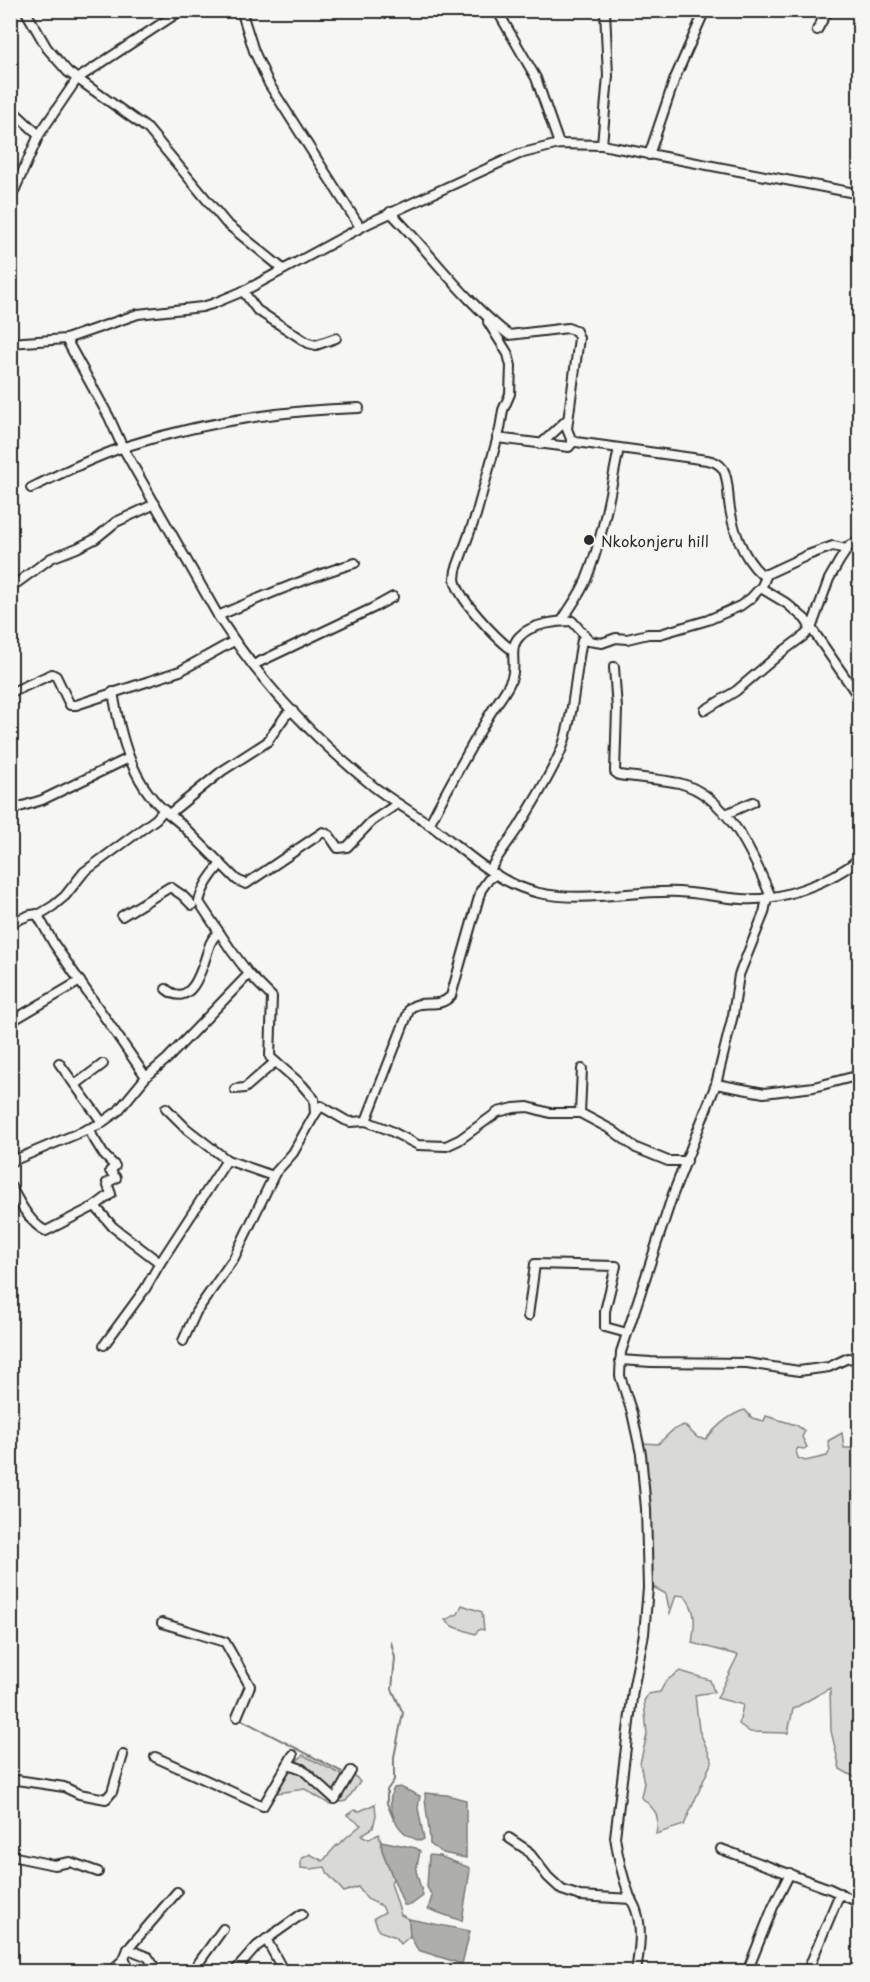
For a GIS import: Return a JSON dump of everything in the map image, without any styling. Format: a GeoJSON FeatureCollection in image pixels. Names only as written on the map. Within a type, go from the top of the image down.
{"type":"FeatureCollection","features":[{"type":"Feature","properties":{"kind":"street"},"geometry":{"type":"LineString","coordinates":[[25,10],[47,48],[77,79],[148,129],[225,223],[283,269]]}},
{"type":"Feature","properties":{"kind":"street"},"geometry":{"type":"LineString","coordinates":[[10,200],[39,135],[77,79],[182,10]]}},
{"type":"Feature","properties":{"kind":"street"},"geometry":{"type":"LineString","coordinates":[[241,10],[254,51],[268,84],[360,227]]}},
{"type":"Feature","properties":{"kind":"street"},"geometry":{"type":"LineString","coordinates":[[497,10],[536,78],[559,144]]}},
{"type":"Feature","properties":{"kind":"street"},"geometry":{"type":"LineString","coordinates":[[602,146],[608,84],[605,10]]}},
{"type":"Feature","properties":{"kind":"street"},"geometry":{"type":"LineString","coordinates":[[649,155],[675,78],[705,10]]}},
{"type":"Feature","properties":{"kind":"street"},"geometry":{"type":"LineString","coordinates":[[817,30],[828,10]]}},
{"type":"Feature","properties":{"kind":"street"},"geometry":{"type":"LineString","coordinates":[[10,108],[39,135]]}},
{"type":"Feature","properties":{"kind":"street"},"geometry":{"type":"LineString","coordinates":[[10,343],[66,339],[138,314],[202,307],[243,291],[390,212],[519,154],[559,144],[602,146],[860,194]]}},
{"type":"Feature","properties":{"kind":"street"},"geometry":{"type":"LineString","coordinates":[[390,212],[484,315],[508,354],[511,366],[510,394],[503,410],[476,515],[456,570],[455,579],[487,629],[512,650]]}},
{"type":"Feature","properties":{"kind":"street"},"geometry":{"type":"LineString","coordinates":[[243,291],[256,310],[308,343],[316,345],[336,338]]}},
{"type":"Feature","properties":{"kind":"street"},"geometry":{"type":"LineString","coordinates":[[484,315],[509,335],[563,328],[576,331],[579,338],[568,419],[568,436],[574,441],[713,460],[722,467],[731,520],[756,570],[761,574],[767,574],[833,546],[837,545],[846,549]]}},
{"type":"Feature","properties":{"kind":"street"},"geometry":{"type":"LineString","coordinates":[[66,339],[109,417],[123,448],[234,641],[293,711],[337,755],[397,804],[429,825],[474,860],[527,890],[557,895],[610,896],[677,892],[742,899],[769,897],[813,886],[860,858]]}},
{"type":"Feature","properties":{"kind":"street"},"geometry":{"type":"LineString","coordinates":[[31,488],[123,448],[177,433],[235,421],[320,409],[359,408]]}},
{"type":"Feature","properties":{"kind":"street"},"geometry":{"type":"LineString","coordinates":[[541,444],[568,419]]}},
{"type":"Feature","properties":{"kind":"street"},"geometry":{"type":"LineString","coordinates":[[497,438],[569,447],[574,441]]}},
{"type":"Feature","properties":{"kind":"street"},"geometry":{"type":"LineString","coordinates":[[562,621],[580,593],[593,560],[619,448]]}},
{"type":"Feature","properties":{"kind":"street"},"geometry":{"type":"LineString","coordinates":[[10,588],[51,558],[95,539],[116,522],[155,504]]}},
{"type":"Feature","properties":{"kind":"street"},"geometry":{"type":"LineString","coordinates":[[705,710],[736,691],[805,635],[812,626],[829,579],[846,549],[860,540]]}},
{"type":"Feature","properties":{"kind":"street"},"geometry":{"type":"LineString","coordinates":[[218,616],[259,597],[355,563]]}},
{"type":"Feature","properties":{"kind":"street"},"geometry":{"type":"LineString","coordinates":[[366,1121],[410,1008],[418,1004],[445,1002],[451,996],[481,890],[493,872],[497,856],[529,809],[561,748],[570,715],[582,640],[602,643],[616,638],[627,639],[648,633],[660,634],[708,620],[740,606],[761,588],[767,574]]}},
{"type":"Feature","properties":{"kind":"street"},"geometry":{"type":"LineString","coordinates":[[761,588],[786,603],[812,626],[860,699]]}},
{"type":"Feature","properties":{"kind":"street"},"geometry":{"type":"LineString","coordinates":[[253,664],[393,597]]}},
{"type":"Feature","properties":{"kind":"street"},"geometry":{"type":"LineString","coordinates":[[429,825],[496,702],[511,681],[512,650],[518,637],[526,631],[562,621],[572,621],[590,641]]}},
{"type":"Feature","properties":{"kind":"street"},"geometry":{"type":"LineString","coordinates":[[10,693],[52,674],[56,676],[72,705],[180,670],[234,641]]}},
{"type":"Feature","properties":{"kind":"street"},"geometry":{"type":"LineString","coordinates":[[614,668],[618,709],[615,772],[619,775],[679,783],[707,795],[726,814],[758,867],[769,897],[739,975],[733,1015],[716,1084],[658,1235],[620,1360],[620,1376],[632,1413],[640,1454],[648,1555],[647,1613],[633,1690],[615,1819],[617,1855],[630,1899],[637,1910],[639,1924],[640,1941],[636,1971]]}},
{"type":"Feature","properties":{"kind":"street"},"geometry":{"type":"LineString","coordinates":[[113,692],[117,718],[129,758],[157,804],[241,882],[249,883],[323,832],[340,849],[347,847],[372,821],[397,804]]}},
{"type":"Feature","properties":{"kind":"street"},"geometry":{"type":"LineString","coordinates":[[10,923],[53,906],[65,896],[84,872],[222,771],[267,742],[286,715],[293,711]]}},
{"type":"Feature","properties":{"kind":"street"},"geometry":{"type":"LineString","coordinates":[[10,810],[42,800],[129,758]]}},
{"type":"Feature","properties":{"kind":"street"},"geometry":{"type":"LineString","coordinates":[[726,814],[753,802]]}},
{"type":"Feature","properties":{"kind":"street"},"geometry":{"type":"LineString","coordinates":[[221,864],[202,890],[199,902],[249,974],[272,998],[270,1055],[314,1099],[315,1114]]}},
{"type":"Feature","properties":{"kind":"street"},"geometry":{"type":"LineString","coordinates":[[122,916],[170,887],[192,905]]}},
{"type":"Feature","properties":{"kind":"street"},"geometry":{"type":"LineString","coordinates":[[37,914],[146,1077]]}},
{"type":"Feature","properties":{"kind":"street"},"geometry":{"type":"LineString","coordinates":[[166,989],[178,995],[189,990],[202,970],[210,944],[218,932]]}},
{"type":"Feature","properties":{"kind":"street"},"geometry":{"type":"LineString","coordinates":[[10,1162],[88,1129],[118,1111],[146,1077],[167,1059],[249,974]]}},
{"type":"Feature","properties":{"kind":"street"},"geometry":{"type":"LineString","coordinates":[[10,1022],[80,981]]}},
{"type":"Feature","properties":{"kind":"street"},"geometry":{"type":"LineString","coordinates":[[235,1089],[245,1088],[275,1062]]}},
{"type":"Feature","properties":{"kind":"street"},"geometry":{"type":"LineString","coordinates":[[58,1063],[102,1122]]}},
{"type":"Feature","properties":{"kind":"street"},"geometry":{"type":"LineString","coordinates":[[75,1085],[103,1064]]}},
{"type":"Feature","properties":{"kind":"street"},"geometry":{"type":"LineString","coordinates":[[580,1113],[582,1069]]}},
{"type":"Feature","properties":{"kind":"street"},"geometry":{"type":"LineString","coordinates":[[716,1084],[764,1093],[814,1087],[860,1075]]}},
{"type":"Feature","properties":{"kind":"street"},"geometry":{"type":"LineString","coordinates":[[183,1341],[196,1312],[234,1258],[273,1176],[292,1153],[321,1106],[345,1120],[366,1121],[390,1130],[418,1145],[446,1146],[466,1136],[498,1112],[514,1108],[528,1107],[550,1113],[580,1113],[612,1130],[636,1148],[668,1161],[687,1161]]}},
{"type":"Feature","properties":{"kind":"street"},"geometry":{"type":"LineString","coordinates":[[166,1108],[187,1129],[227,1160],[273,1176]]}},
{"type":"Feature","properties":{"kind":"street"},"geometry":{"type":"LineString","coordinates":[[10,1185],[40,1228],[46,1231],[95,1206],[111,1194],[107,1183],[116,1178],[110,1171],[115,1166],[104,1155],[88,1129]]}},
{"type":"Feature","properties":{"kind":"street"},"geometry":{"type":"LineString","coordinates":[[104,1345],[145,1289],[227,1160]]}},
{"type":"Feature","properties":{"kind":"street"},"geometry":{"type":"LineString","coordinates":[[95,1206],[113,1227],[160,1263]]}},
{"type":"Feature","properties":{"kind":"street"},"geometry":{"type":"LineString","coordinates":[[528,1316],[535,1264],[616,1266],[605,1311],[604,1327],[627,1334]]}},
{"type":"Feature","properties":{"kind":"street"},"geometry":{"type":"LineString","coordinates":[[620,1360],[662,1363],[747,1363],[799,1371],[829,1368],[848,1358],[860,1360]]}},
{"type":"Feature","properties":{"kind":"street"},"geometry":{"type":"LineString","coordinates":[[162,1623],[225,1642],[250,1686],[237,1717]]}},
{"type":"Feature","properties":{"kind":"street"},"geometry":{"type":"LineString","coordinates":[[10,1779],[64,1787],[79,1794],[106,1798],[112,1792],[123,1755]]}},
{"type":"Feature","properties":{"kind":"street"},"geometry":{"type":"LineString","coordinates":[[155,1757],[263,1806],[293,1755]]}},
{"type":"Feature","properties":{"kind":"street"},"geometry":{"type":"LineString","coordinates":[[288,1764],[302,1769],[335,1799],[351,1771]]}},
{"type":"Feature","properties":{"kind":"street"},"geometry":{"type":"LineString","coordinates":[[509,1838],[531,1854],[548,1877],[562,1890],[580,1896],[630,1899]]}},
{"type":"Feature","properties":{"kind":"street"},"geometry":{"type":"LineString","coordinates":[[721,1849],[790,1873],[840,1893],[860,1904]]}},
{"type":"Feature","properties":{"kind":"street"},"geometry":{"type":"LineString","coordinates":[[10,1855],[12,1853],[16,1857],[54,1865],[70,1862],[98,1872]]}},
{"type":"Feature","properties":{"kind":"street"},"geometry":{"type":"LineString","coordinates":[[747,1971],[773,1907],[790,1873]]}},
{"type":"Feature","properties":{"kind":"street"},"geometry":{"type":"LineString","coordinates":[[110,1971],[124,1959],[128,1949],[177,1892]]}},
{"type":"Feature","properties":{"kind":"street"},"geometry":{"type":"LineString","coordinates":[[807,1971],[840,1893]]}},
{"type":"Feature","properties":{"kind":"street"},"geometry":{"type":"LineString","coordinates":[[234,1971],[267,1939],[302,1914]]}},
{"type":"Feature","properties":{"kind":"street"},"geometry":{"type":"LineString","coordinates":[[192,1971],[222,1929]]}},
{"type":"Feature","properties":{"kind":"street"},"geometry":{"type":"LineString","coordinates":[[267,1939],[284,1971]]}},
{"type":"Feature","properties":{"kind":"street"},"geometry":{"type":"LineString","coordinates":[[128,1949],[148,1957],[158,1971]]}},
{"type":"Feature","properties":{"kind":"street"},"geometry":{"type":"LineString","coordinates":[[124,1959],[131,1971]]}},
{"type":"Feature","properties":{"kind":"shaded area"},"geometry":{"type":"Polygon","coordinates":[[[745,1410],[752,1418],[764,1421],[766,1416],[796,1425],[805,1431],[802,1437],[807,1447],[798,1448],[796,1451],[798,1458],[805,1461],[827,1456],[830,1450],[828,1441],[842,1433],[844,1448],[856,1448],[859,1454],[859,1780],[840,1769],[831,1731],[830,1688],[793,1709],[788,1733],[750,1732],[739,1724],[743,1705],[717,1698],[738,1655],[692,1643],[694,1618],[692,1607],[685,1596],[676,1595],[670,1613],[666,1594],[653,1587],[648,1478],[644,1443],[658,1444],[673,1430],[684,1425],[698,1438],[706,1439],[724,1422],[745,1410]]]}},
{"type":"Feature","properties":{"kind":"shaded area"},"geometry":{"type":"Polygon","coordinates":[[[462,1605],[482,1612],[484,1630],[480,1629],[475,1634],[452,1626],[445,1620],[458,1614],[462,1605]]]}},
{"type":"Feature","properties":{"kind":"shaded area"},"geometry":{"type":"Polygon","coordinates":[[[680,1671],[710,1680],[714,1692],[695,1695],[699,1730],[712,1761],[684,1825],[656,1834],[656,1813],[641,1797],[644,1783],[640,1763],[647,1735],[644,1701],[648,1694],[660,1692],[666,1681],[680,1671]]]}},
{"type":"Feature","properties":{"kind":"shaded area"},"geometry":{"type":"Polygon","coordinates":[[[303,1755],[342,1775],[356,1777],[360,1782],[346,1801],[329,1804],[305,1789],[277,1793],[275,1783],[303,1755]]]}},
{"type":"Feature","properties":{"kind":"shaded area"},"geometry":{"type":"Polygon","coordinates":[[[400,1787],[420,1796],[418,1808],[424,1839],[420,1841],[401,1830],[394,1818],[391,1806],[392,1793],[394,1788],[400,1787]]]}},
{"type":"Feature","properties":{"kind":"shaded area"},"geometry":{"type":"Polygon","coordinates":[[[425,1793],[466,1800],[466,1858],[443,1853],[430,1844],[425,1793]]]}},
{"type":"Feature","properties":{"kind":"shaded area"},"geometry":{"type":"Polygon","coordinates":[[[375,1804],[376,1815],[373,1828],[361,1835],[369,1839],[379,1834],[382,1850],[393,1878],[391,1883],[401,1915],[409,1919],[410,1936],[401,1944],[396,1937],[379,1931],[374,1918],[385,1912],[382,1906],[367,1899],[358,1887],[344,1892],[328,1874],[325,1867],[301,1868],[301,1859],[310,1854],[323,1861],[335,1847],[361,1825],[347,1815],[354,1810],[360,1811],[375,1804]]]}},
{"type":"Feature","properties":{"kind":"shaded area"},"geometry":{"type":"Polygon","coordinates":[[[381,1841],[416,1848],[420,1851],[416,1871],[423,1896],[411,1905],[404,1905],[382,1850],[381,1841]]]}},
{"type":"Feature","properties":{"kind":"shaded area"},"geometry":{"type":"Polygon","coordinates":[[[429,1855],[439,1856],[468,1867],[470,1870],[462,1921],[428,1909],[432,1896],[427,1887],[429,1855]]]}},
{"type":"Feature","properties":{"kind":"shaded area"},"geometry":{"type":"Polygon","coordinates":[[[409,1919],[470,1931],[462,1964],[418,1950],[410,1936],[409,1919]]]}},
{"type":"Feature","properties":{"kind":"waterway"},"geometry":{"type":"LineString","coordinates":[[391,1642],[395,1658],[392,1689],[403,1713],[394,1757],[394,1780],[387,1790],[387,1803],[394,1820]]}},
{"type":"Feature","properties":{"kind":"waterway"},"geometry":{"type":"LineString","coordinates":[[238,1718],[342,1772]]}},
{"type":"Feature","properties":{"kind":"place","name":"Nkokonjeru hill"},"geometry":{"type":"Point","coordinates":[589,540]}}]}
